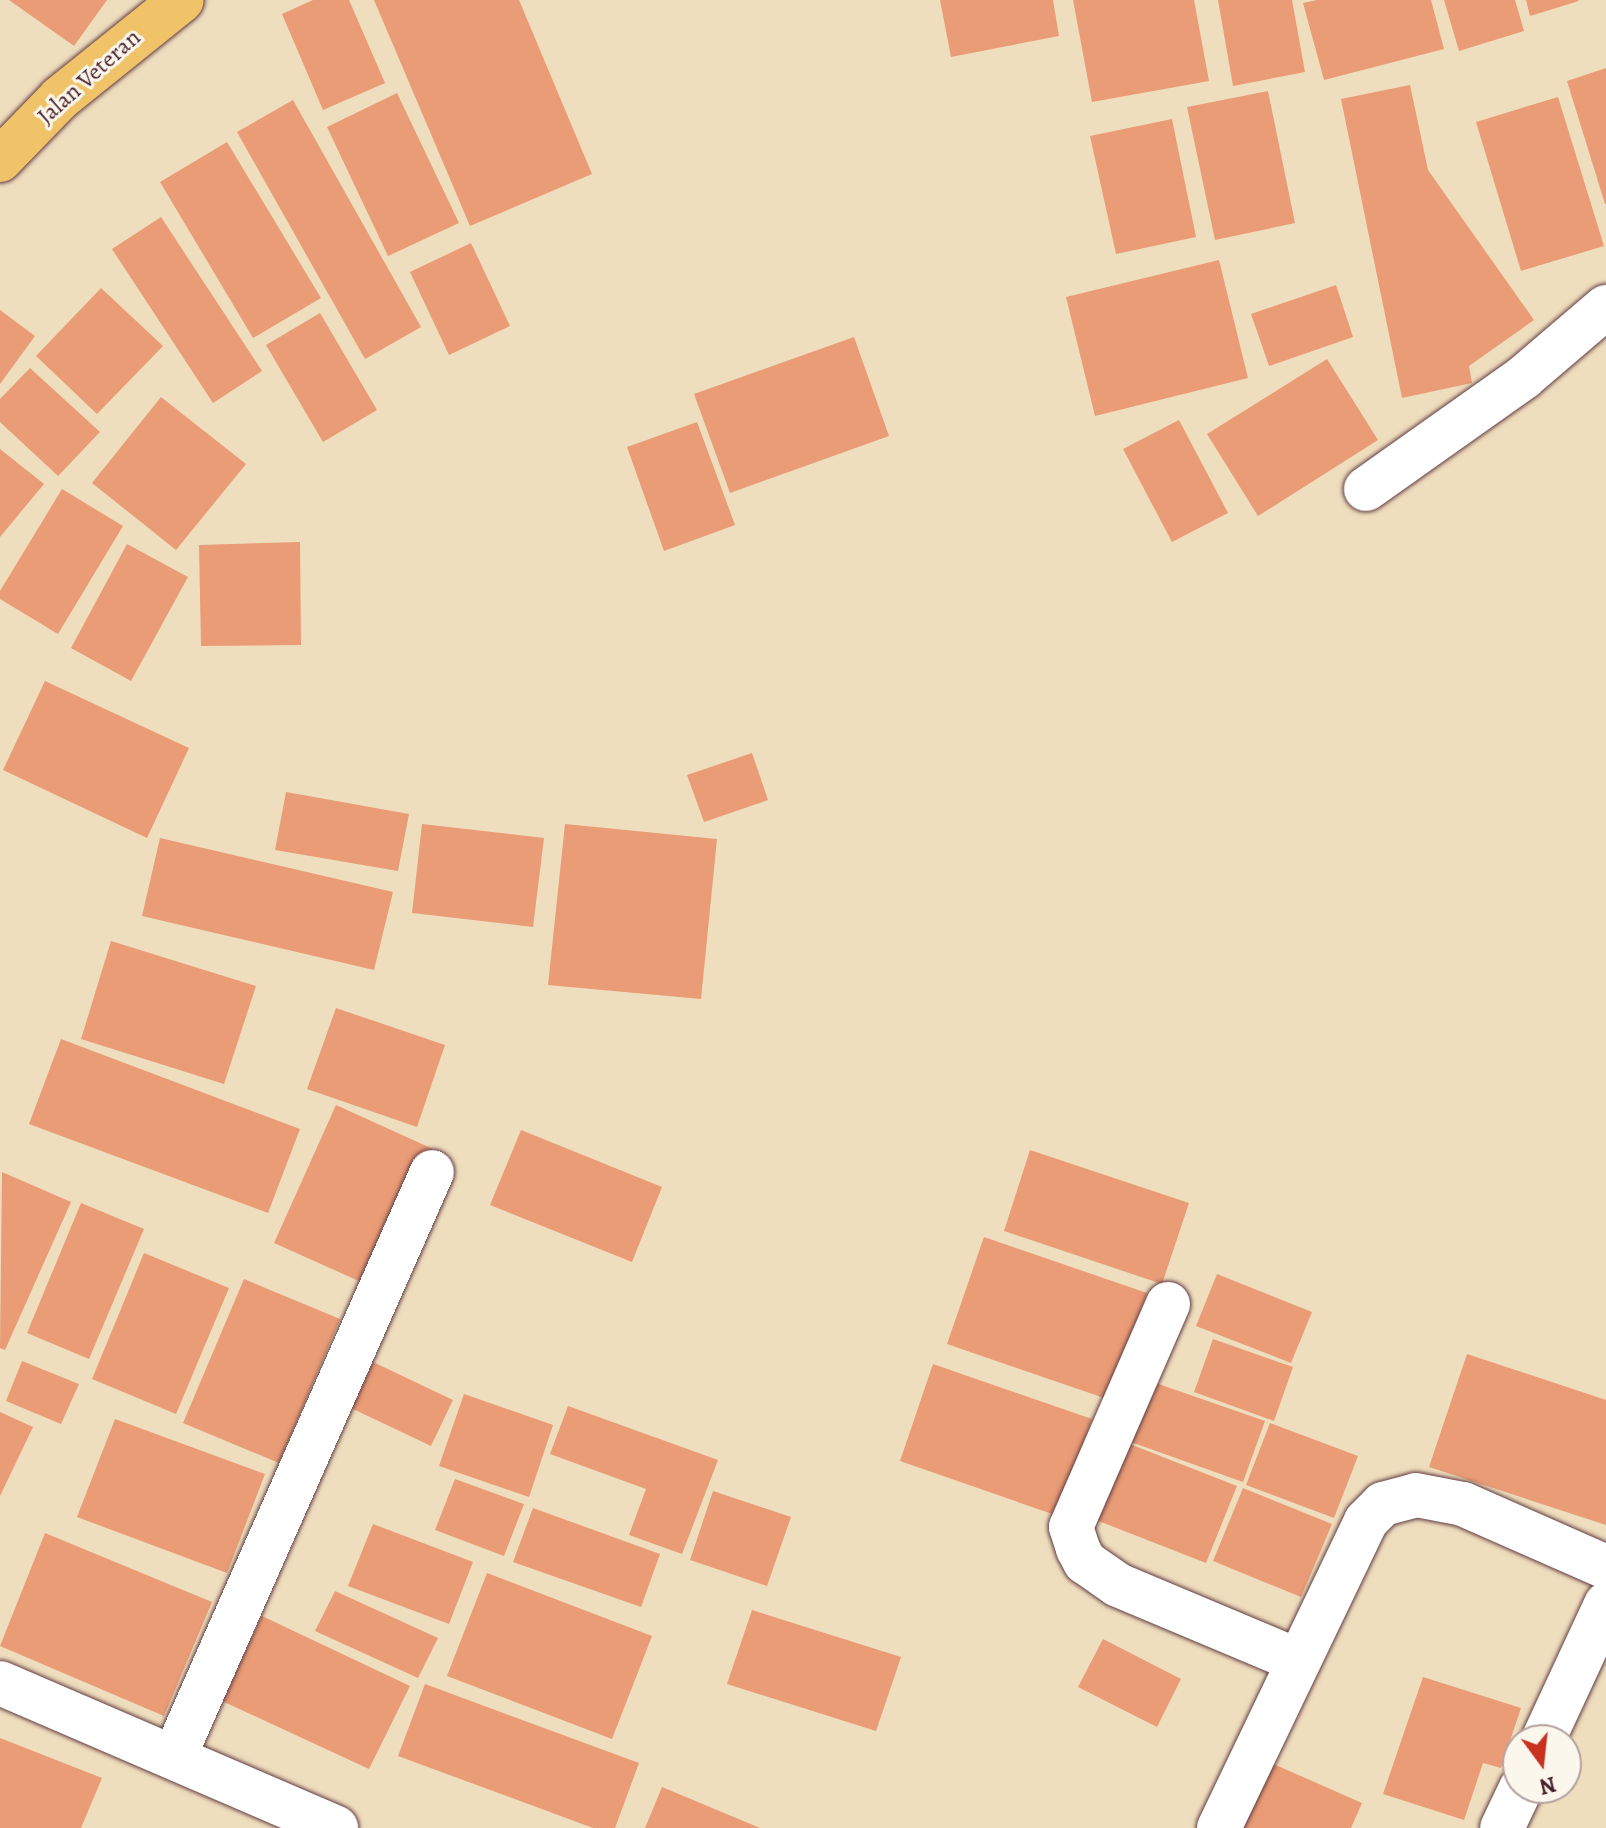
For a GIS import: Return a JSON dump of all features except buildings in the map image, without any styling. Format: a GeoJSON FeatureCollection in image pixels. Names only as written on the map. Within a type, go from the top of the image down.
{"type":"FeatureCollection","features":[{"type":"Feature","properties":{"kind":"highway","name":"Jalan Veteran"},"geometry":{"type":"LineString","coordinates":[[0,160],[60,98],[182,0]]}},
{"type":"Feature","properties":{"kind":"street"},"geometry":{"type":"LineString","coordinates":[[1366,489],[1524,377],[1606,307]]}},
{"type":"Feature","properties":{"kind":"street"},"geometry":{"type":"LineString","coordinates":[[175,1755],[432,1172]]}},
{"type":"Feature","properties":{"kind":"street"},"geometry":{"type":"LineString","coordinates":[[1168,1304],[1071,1527],[1078,1549],[1085,1562],[1118,1585],[1296,1660]]}},
{"type":"Feature","properties":{"kind":"street"},"geometry":{"type":"LineString","coordinates":[[1219,1828],[1296,1660],[1366,1521],[1397,1498],[1416,1495],[1463,1504],[1606,1567]]}},
{"type":"Feature","properties":{"kind":"street"},"geometry":{"type":"LineString","coordinates":[[1550,1724],[1606,1604]]}},
{"type":"Feature","properties":{"kind":"street"},"geometry":{"type":"LineString","coordinates":[[0,1683],[175,1755],[336,1828]]}},
{"type":"Feature","properties":{"kind":"street"},"geometry":{"type":"LineString","coordinates":[[1502,1828],[1513,1804]]}}]}
